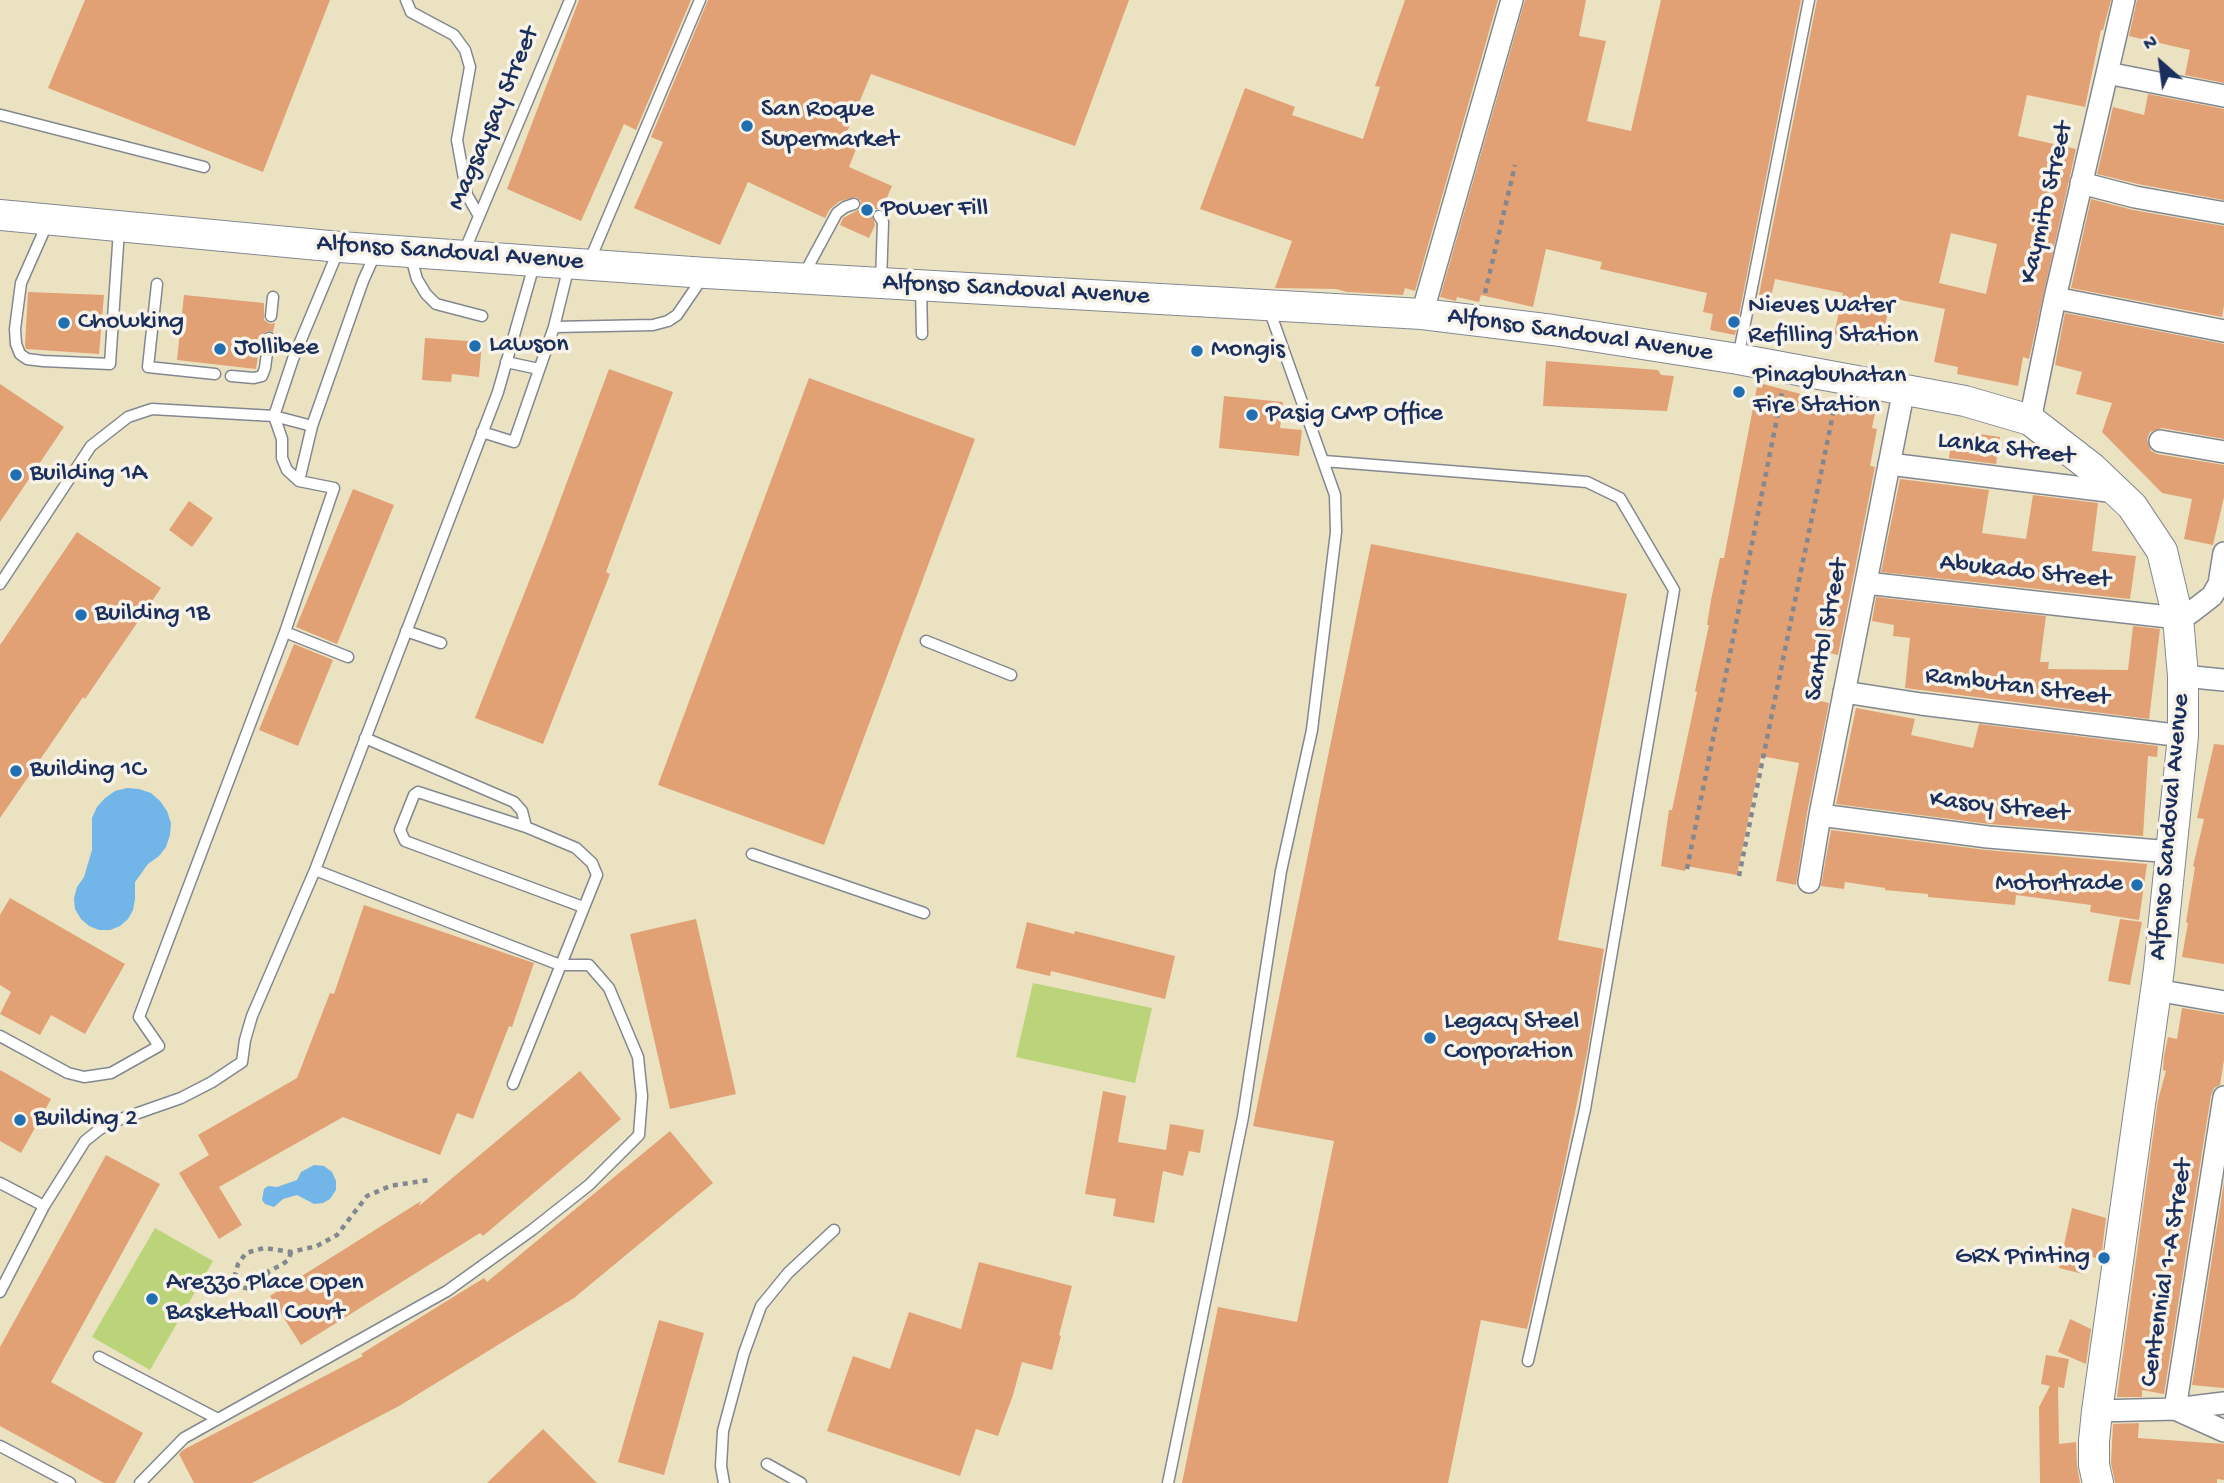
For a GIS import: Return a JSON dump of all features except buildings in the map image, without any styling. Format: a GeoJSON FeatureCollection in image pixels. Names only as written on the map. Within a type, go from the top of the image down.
{"type":"FeatureCollection","features":[{"type":"Feature","properties":{"kind":"main road","name":"Alfonso Sandoval Avenue"},"geometry":{"type":"LineString","coordinates":[[0,215],[340,247],[706,273],[1422,314],[1738,359],[1965,401],[2030,420],[2092,467],[2132,506],[2162,551],[2178,618],[2183,676],[2183,736],[2156,990],[2097,1411],[2094,1465],[2098,1483]]}},
{"type":"Feature","properties":{"kind":"street"},"geometry":{"type":"LineString","coordinates":[[1422,314],[1512,0]]}},
{"type":"Feature","properties":{"kind":"street","name":"Kaymito Street"},"geometry":{"type":"LineString","coordinates":[[2030,420],[2054,298],[2124,0]]}},
{"type":"Feature","properties":{"kind":"street"},"geometry":{"type":"LineString","coordinates":[[2107,73],[2224,96]]}},
{"type":"Feature","properties":{"kind":"street"},"geometry":{"type":"LineString","coordinates":[[2081,183],[2135,197],[2224,213]]}},
{"type":"Feature","properties":{"kind":"street"},"geometry":{"type":"LineString","coordinates":[[2054,298],[2224,331]]}},
{"type":"Feature","properties":{"kind":"street","name":"Santol Street"},"geometry":{"type":"LineString","coordinates":[[1809,882],[1904,389]]}},
{"type":"Feature","properties":{"kind":"street"},"geometry":{"type":"LineString","coordinates":[[2160,441],[2224,452]]}},
{"type":"Feature","properties":{"kind":"street","name":"Lanka Street"},"geometry":{"type":"LineString","coordinates":[[1889,464],[2116,492]]}},
{"type":"Feature","properties":{"kind":"street"},"geometry":{"type":"LineString","coordinates":[[2178,618],[2190,613],[2212,596],[2219,584],[2224,553]]}},
{"type":"Feature","properties":{"kind":"street","name":"Abukado Street"},"geometry":{"type":"LineString","coordinates":[[1866,583],[2178,618]]}},
{"type":"Feature","properties":{"kind":"street"},"geometry":{"type":"LineString","coordinates":[[2183,676],[2224,680]]}},
{"type":"Feature","properties":{"kind":"street","name":"Rambutan Street"},"geometry":{"type":"LineString","coordinates":[[1844,692],[2183,736]]}},
{"type":"Feature","properties":{"kind":"street","name":"Kasoy Street"},"geometry":{"type":"LineString","coordinates":[[1820,815],[1988,837],[2172,852]]}},
{"type":"Feature","properties":{"kind":"street"},"geometry":{"type":"LineString","coordinates":[[2156,990],[2224,1002]]}},
{"type":"Feature","properties":{"kind":"street","name":"Centennial 1-A Street"},"geometry":{"type":"LineString","coordinates":[[2224,1097],[2175,1409],[2224,1403]]}},
{"type":"Feature","properties":{"kind":"street"},"geometry":{"type":"LineString","coordinates":[[2097,1411],[2175,1409],[2224,1431]]}},
{"type":"Feature","properties":{"kind":"lane"},"geometry":{"type":"LineString","coordinates":[[406,0],[411,12],[454,35],[465,50],[470,67],[457,140],[467,195],[479,216]]}},
{"type":"Feature","properties":{"kind":"lane","name":"Magsaysay Street"},"geometry":{"type":"LineString","coordinates":[[462,256],[570,0]]}},
{"type":"Feature","properties":{"kind":"lane"},"geometry":{"type":"LineString","coordinates":[[482,432],[514,442],[578,264],[700,0]]}},
{"type":"Feature","properties":{"kind":"lane"},"geometry":{"type":"LineString","coordinates":[[1738,359],[1809,0]]}},
{"type":"Feature","properties":{"kind":"lane"},"geometry":{"type":"LineString","coordinates":[[1,115],[204,167]]}},
{"type":"Feature","properties":{"kind":"lane"},"geometry":{"type":"LineString","coordinates":[[802,279],[837,213],[854,204]]}},
{"type":"Feature","properties":{"kind":"lane"},"geometry":{"type":"LineString","coordinates":[[879,216],[883,222],[881,283]]}},
{"type":"Feature","properties":{"kind":"lane"},"geometry":{"type":"LineString","coordinates":[[49,219],[21,283],[15,329],[20,354],[27,359],[43,361],[110,364],[119,226]]}},
{"type":"Feature","properties":{"kind":"lane"},"geometry":{"type":"LineString","coordinates":[[0,1036],[68,1073],[84,1077],[111,1073],[159,1046],[139,1017],[285,632],[334,488],[299,481],[284,465],[282,439],[274,416],[293,359],[340,247]]}},
{"type":"Feature","properties":{"kind":"lane"},"geometry":{"type":"LineString","coordinates":[[299,481],[312,425],[377,249]]}},
{"type":"Feature","properties":{"kind":"lane"},"geometry":{"type":"LineString","coordinates":[[410,252],[417,279],[436,304],[482,316]]}},
{"type":"Feature","properties":{"kind":"lane"},"geometry":{"type":"LineString","coordinates":[[0,1292],[44,1206],[85,1141],[100,1129],[121,1119],[181,1098],[242,1062],[252,1016],[314,870],[498,392],[535,261]]}},
{"type":"Feature","properties":{"kind":"lane"},"geometry":{"type":"LineString","coordinates":[[554,327],[653,324],[668,321],[677,315],[706,273]]}},
{"type":"Feature","properties":{"kind":"lane"},"geometry":{"type":"LineString","coordinates":[[158,284],[148,367],[215,374]]}},
{"type":"Feature","properties":{"kind":"lane"},"geometry":{"type":"LineString","coordinates":[[921,285],[922,334]]}},
{"type":"Feature","properties":{"kind":"lane"},"geometry":{"type":"LineString","coordinates":[[271,316],[273,297]]}},
{"type":"Feature","properties":{"kind":"lane"},"geometry":{"type":"LineString","coordinates":[[1168,1483],[1243,1116],[1281,871],[1312,730],[1336,532],[1335,495],[1269,306]]}},
{"type":"Feature","properties":{"kind":"lane"},"geometry":{"type":"LineString","coordinates":[[231,376],[262,376],[269,338]]}},
{"type":"Feature","properties":{"kind":"lane"},"geometry":{"type":"LineString","coordinates":[[506,362],[539,369]]}},
{"type":"Feature","properties":{"kind":"lane"},"geometry":{"type":"LineString","coordinates":[[0,584],[91,446],[128,417],[152,409],[274,416],[312,425]]}},
{"type":"Feature","properties":{"kind":"lane"},"geometry":{"type":"LineString","coordinates":[[1324,461],[1587,482],[1619,498],[1674,590],[1585,1109],[1528,1361]]}},
{"type":"Feature","properties":{"kind":"lane"},"geometry":{"type":"LineString","coordinates":[[406,631],[441,643]]}},
{"type":"Feature","properties":{"kind":"lane"},"geometry":{"type":"LineString","coordinates":[[285,632],[348,657]]}},
{"type":"Feature","properties":{"kind":"lane"},"geometry":{"type":"LineString","coordinates":[[926,641],[1011,675]]}},
{"type":"Feature","properties":{"kind":"lane"},"geometry":{"type":"LineString","coordinates":[[365,738],[514,802],[522,811],[526,827]]}},
{"type":"Feature","properties":{"kind":"lane"},"geometry":{"type":"LineString","coordinates":[[513,1084],[597,875],[592,863],[576,848],[526,827],[418,792],[414,795],[400,830],[405,841],[583,907]]}},
{"type":"Feature","properties":{"kind":"lane"},"geometry":{"type":"LineString","coordinates":[[752,854],[924,913]]}},
{"type":"Feature","properties":{"kind":"lane"},"geometry":{"type":"LineString","coordinates":[[140,1483],[184,1438],[447,1291],[579,1193],[639,1135],[642,1096],[638,1057],[609,988],[589,965],[560,965],[314,870]]}},
{"type":"Feature","properties":{"kind":"lane"},"geometry":{"type":"LineString","coordinates":[[0,1184],[44,1206]]}},
{"type":"Feature","properties":{"kind":"lane"},"geometry":{"type":"LineString","coordinates":[[724,1483],[721,1466],[723,1431],[744,1353],[761,1306],[788,1273],[834,1230]]}},
{"type":"Feature","properties":{"kind":"lane"},"geometry":{"type":"LineString","coordinates":[[99,1357],[218,1419]]}},
{"type":"Feature","properties":{"kind":"lane"},"geometry":{"type":"LineString","coordinates":[[0,1446],[70,1483]]}},
{"type":"Feature","properties":{"kind":"lane"},"geometry":{"type":"LineString","coordinates":[[766,1464],[801,1483]]}},
{"type":"Feature","properties":{"kind":"path"},"geometry":{"type":"LineString","coordinates":[[1480,321],[1515,165]]}},
{"type":"Feature","properties":{"kind":"path"},"geometry":{"type":"LineString","coordinates":[[1687,869],[1787,368]]}},
{"type":"Feature","properties":{"kind":"path"},"geometry":{"type":"LineString","coordinates":[[1739,876],[1840,378]]}},
{"type":"Feature","properties":{"kind":"path"},"geometry":{"type":"LineString","coordinates":[[291,1252],[284,1264],[269,1272],[262,1283],[251,1289],[240,1287],[234,1278],[238,1264],[246,1253],[264,1248],[291,1252],[317,1246],[337,1235],[367,1196],[390,1186],[429,1180]]}},
{"type":"Feature","properties":{"kind":"green space"},"geometry":{"type":"Polygon","coordinates":[[[1033,983],[1152,1008],[1135,1083],[1016,1057],[1033,983]]]}},
{"type":"Feature","properties":{"kind":"green space","name":"Arezzo Place Open Basketball Court"},"geometry":{"type":"Polygon","coordinates":[[[155,1228],[213,1261],[150,1370],[92,1337],[155,1228]]]}},
{"type":"Feature","properties":{"kind":"water"},"geometry":{"type":"Polygon","coordinates":[[[127,788],[151,793],[160,801],[171,823],[170,835],[166,847],[148,864],[135,882],[133,910],[128,919],[110,930],[99,930],[81,919],[75,909],[74,898],[92,850],[92,818],[97,807],[115,791],[127,788]]]}},
{"type":"Feature","properties":{"kind":"water"},"geometry":{"type":"Polygon","coordinates":[[[314,1165],[324,1166],[332,1172],[336,1190],[330,1199],[314,1204],[297,1195],[283,1199],[274,1207],[262,1200],[264,1189],[268,1186],[277,1187],[297,1180],[301,1172],[314,1165]]]}},
{"type":"Feature","properties":{"kind":"place","name":"San Roque Supermarket"},"geometry":{"type":"Point","coordinates":[747,126]}},
{"type":"Feature","properties":{"kind":"place","name":"Power Fill"},"geometry":{"type":"Point","coordinates":[867,210]}},
{"type":"Feature","properties":{"kind":"place","name":"Nieves Water Refilling Station"},"geometry":{"type":"Point","coordinates":[1734,322]}},
{"type":"Feature","properties":{"kind":"place","name":"Chowking"},"geometry":{"type":"Point","coordinates":[64,323]}},
{"type":"Feature","properties":{"kind":"place","name":"Lawson"},"geometry":{"type":"Point","coordinates":[475,346]}},
{"type":"Feature","properties":{"kind":"place","name":"Jollibee"},"geometry":{"type":"Point","coordinates":[220,349]}},
{"type":"Feature","properties":{"kind":"place","name":"Mongis"},"geometry":{"type":"Point","coordinates":[1197,351]}},
{"type":"Feature","properties":{"kind":"place","name":"Pinagbuhatan Fire Station"},"geometry":{"type":"Point","coordinates":[1739,392]}},
{"type":"Feature","properties":{"kind":"place","name":"Pasig CMP Office"},"geometry":{"type":"Point","coordinates":[1252,415]}},
{"type":"Feature","properties":{"kind":"place","name":"Building 1A"},"geometry":{"type":"Point","coordinates":[16,475]}},
{"type":"Feature","properties":{"kind":"place","name":"Building 1B"},"geometry":{"type":"Point","coordinates":[81,615]}},
{"type":"Feature","properties":{"kind":"place","name":"Building 1C"},"geometry":{"type":"Point","coordinates":[16,771]}},
{"type":"Feature","properties":{"kind":"place","name":"Motortrade"},"geometry":{"type":"Point","coordinates":[2137,885]}},
{"type":"Feature","properties":{"kind":"place","name":"Legacy Steel Corporation"},"geometry":{"type":"Point","coordinates":[1430,1038]}},
{"type":"Feature","properties":{"kind":"place","name":"Building 2"},"geometry":{"type":"Point","coordinates":[20,1120]}},
{"type":"Feature","properties":{"kind":"place","name":"GRX Printing"},"geometry":{"type":"Point","coordinates":[2104,1258]}},
{"type":"Feature","properties":{"kind":"place","name":"Arezzo Place Open Basketball Court"},"geometry":{"type":"Point","coordinates":[152,1299]}}]}
